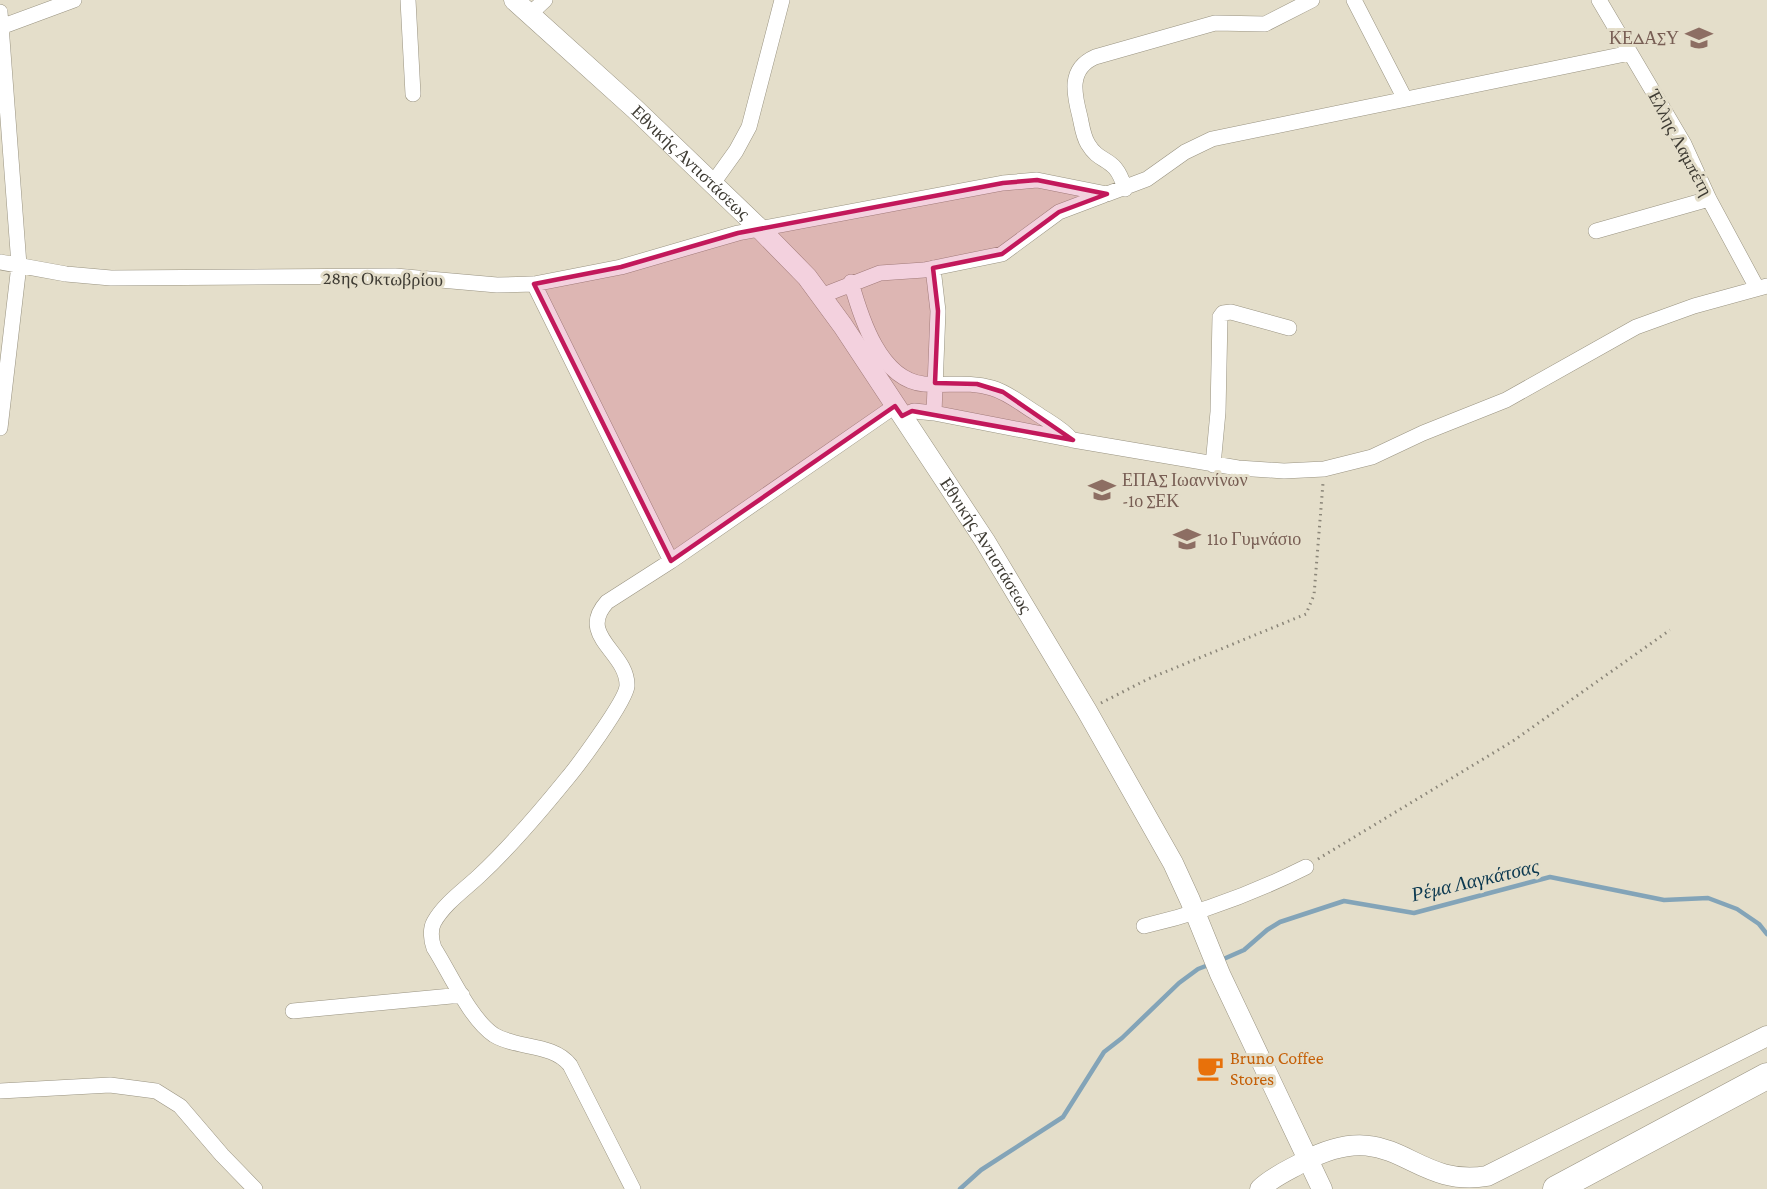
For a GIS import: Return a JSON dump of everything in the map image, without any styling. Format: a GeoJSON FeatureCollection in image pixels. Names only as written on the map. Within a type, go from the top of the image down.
{"type":"FeatureCollection","features":[{"type":"Feature","properties":{"kind":"highway"},"geometry":{"type":"LineString","coordinates":[[1556,1189],[1767,1076]]}},
{"type":"Feature","properties":{"kind":"street"},"geometry":{"type":"LineString","coordinates":[[0,428],[19,265],[1,19],[74,0]]}},
{"type":"Feature","properties":{"kind":"street"},"geometry":{"type":"LineString","coordinates":[[408,0],[413,94]]}},
{"type":"Feature","properties":{"kind":"street","name":"Εθνικής Αντιστάσεως"},"geometry":{"type":"LineString","coordinates":[[514,0],[713,183],[821,296],[985,542],[1173,863],[1197,914],[1220,974],[1322,1189]]}},
{"type":"Feature","properties":{"kind":"street"},"geometry":{"type":"LineString","coordinates":[[530,14],[545,0]]}},
{"type":"Feature","properties":{"kind":"street"},"geometry":{"type":"LineString","coordinates":[[713,183],[736,151],[749,127],[782,0]]}},
{"type":"Feature","properties":{"kind":"street"},"geometry":{"type":"LineString","coordinates":[[1125,189],[1117,168],[1087,142],[1075,95],[1076,78],[1081,66],[1095,57],[1215,23],[1265,24],[1312,0]]}},
{"type":"Feature","properties":{"kind":"street"},"geometry":{"type":"LineString","coordinates":[[1354,0],[1405,99]]}},
{"type":"Feature","properties":{"kind":"street","name":"Έλλης Λαμπέτη"},"geometry":{"type":"LineString","coordinates":[[1599,0],[1684,144],[1709,199],[1762,287]]}},
{"type":"Feature","properties":{"kind":"street"},"geometry":{"type":"LineString","coordinates":[[821,296],[851,282],[880,273],[933,268],[1002,254],[1059,212],[1147,179],[1185,152],[1212,139],[1630,53]]}},
{"type":"Feature","properties":{"kind":"street","name":"28ης Οκτωβρίου"},"geometry":{"type":"LineString","coordinates":[[0,262],[66,274],[111,278],[395,276],[497,285],[534,284],[621,267],[723,237],[918,197],[1025,180],[1107,194]]}},
{"type":"Feature","properties":{"kind":"street"},"geometry":{"type":"LineString","coordinates":[[1596,231],[1709,199]]}},
{"type":"Feature","properties":{"kind":"street"},"geometry":{"type":"LineString","coordinates":[[933,268],[938,311],[934,413]]}},
{"type":"Feature","properties":{"kind":"street"},"geometry":{"type":"LineString","coordinates":[[851,282],[864,322],[888,363],[912,381],[934,384],[976,384],[1003,392],[1055,425],[1073,440]]}},
{"type":"Feature","properties":{"kind":"street"},"geometry":{"type":"LineString","coordinates":[[534,284],[671,561]]}},
{"type":"Feature","properties":{"kind":"street"},"geometry":{"type":"LineString","coordinates":[[633,1189],[566,1059],[496,1036],[481,1023],[432,943],[434,921],[488,867],[564,782],[625,696],[626,675],[597,629],[599,611],[607,602],[899,411],[934,413],[1213,465],[1267,471],[1324,470],[1372,457],[1423,433],[1506,400],[1636,327],[1694,306],[1762,287]]}},
{"type":"Feature","properties":{"kind":"street"},"geometry":{"type":"LineString","coordinates":[[1213,465],[1218,412],[1220,317],[1223,313],[1231,312],[1289,328]]}},
{"type":"Feature","properties":{"kind":"street"},"geometry":{"type":"LineString","coordinates":[[1144,926],[1197,914],[1273,884],[1306,867]]}},
{"type":"Feature","properties":{"kind":"street"},"geometry":{"type":"LineString","coordinates":[[293,1011],[462,995]]}},
{"type":"Feature","properties":{"kind":"street"},"geometry":{"type":"LineString","coordinates":[[1260,1189],[1276,1177],[1332,1149],[1361,1145],[1393,1153],[1443,1179],[1470,1181],[1487,1176],[1767,1036]]}},
{"type":"Feature","properties":{"kind":"street"},"geometry":{"type":"LineString","coordinates":[[0,1091],[110,1085],[156,1091],[180,1106],[255,1189]]}},
{"type":"Feature","properties":{"kind":"path"},"geometry":{"type":"LineString","coordinates":[[1086,711],[1148,679],[1306,614],[1314,595],[1324,470]]}},
{"type":"Feature","properties":{"kind":"path"},"geometry":{"type":"LineString","coordinates":[[1306,867],[1513,741],[1670,630]]}},
{"type":"Feature","properties":{"kind":"highlighted area"},"geometry":{"type":"Polygon","coordinates":[[[1037,180],[1107,194],[1059,212],[1002,254],[933,268],[938,311],[935,383],[977,384],[1003,392],[1073,440],[912,411],[902,416],[895,406],[671,561],[534,284],[621,267],[738,233],[1003,183],[1037,180]]]}},
{"type":"Feature","properties":{"kind":"waterway","name":"Ρέμα Λαγκάτσας"},"geometry":{"type":"LineString","coordinates":[[1219,961],[1244,950],[1280,922],[1344,901],[1414,913],[1550,877],[1664,900],[1708,898],[1737,909],[1759,924],[1767,934]]}},
{"type":"Feature","properties":{"kind":"waterway","name":"Ρέμα Λαγκάτσας"},"geometry":{"type":"LineString","coordinates":[[960,1189],[981,1170],[1063,1117],[1104,1052],[1122,1038],[1179,983],[1198,969],[1211,964]]}},
{"type":"Feature","properties":{"kind":"place","name":"ΚΕΔΑΣΥ"},"geometry":{"type":"Point","coordinates":[1699,38]}},
{"type":"Feature","properties":{"kind":"place","name":"ΕΠΑΣ Ιωαννίνων -1ο ΣΕΚ"},"geometry":{"type":"Point","coordinates":[1102,490]}},
{"type":"Feature","properties":{"kind":"place","name":"11o Γυμνάσιο"},"geometry":{"type":"Point","coordinates":[1187,539]}},
{"type":"Feature","properties":{"kind":"place","name":"Bruno Coffee Stores"},"geometry":{"type":"Point","coordinates":[1210,1068]}}]}
